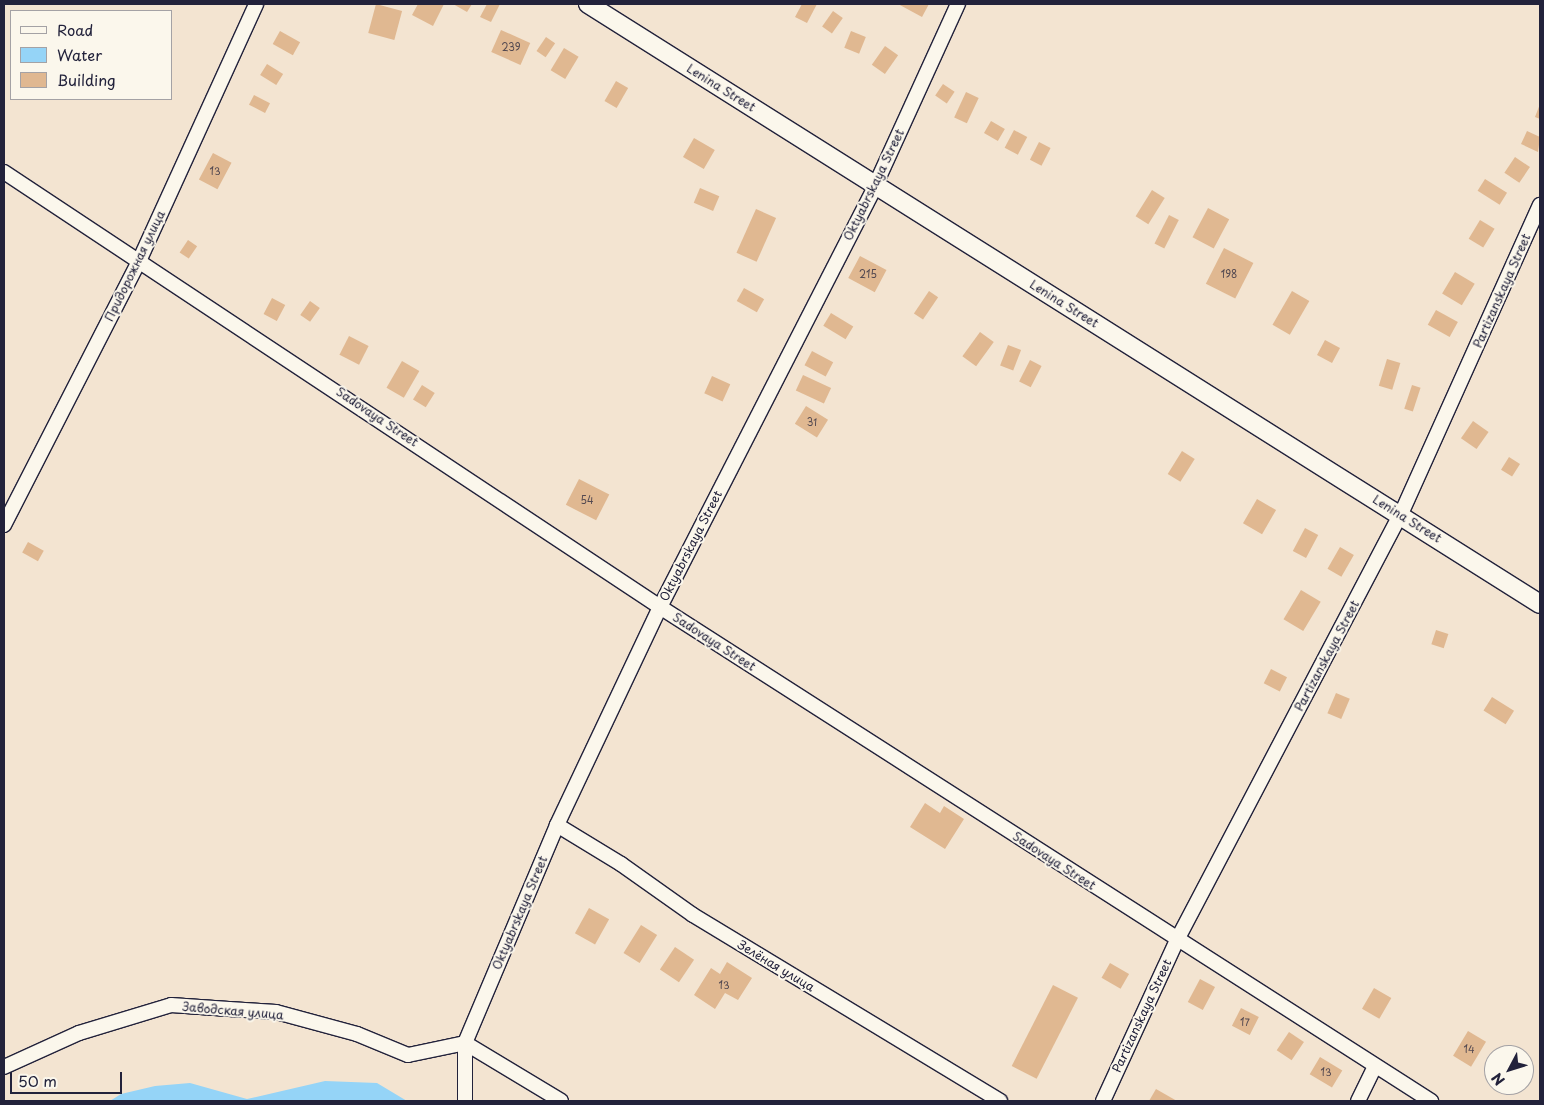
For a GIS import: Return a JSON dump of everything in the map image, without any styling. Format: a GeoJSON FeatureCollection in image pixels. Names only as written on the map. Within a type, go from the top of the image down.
{"type":"FeatureCollection","features":[{"type":"Feature","properties":{"kind":"street","name":"Придорожная улица"},"geometry":{"type":"LineString","coordinates":[[4,525],[140,259],[256,4]]}},
{"type":"Feature","properties":{"kind":"street","name":"Lenina Street"},"geometry":{"type":"LineString","coordinates":[[588,4],[875,186],[1401,514],[1540,604]]}},
{"type":"Feature","properties":{"kind":"street","name":"Oktyabrskaya Street"},"geometry":{"type":"LineString","coordinates":[[465,1101],[465,1043],[557,825],[660,607],[875,186],[958,4]]}},
{"type":"Feature","properties":{"kind":"street","name":"Sadovaya Street"},"geometry":{"type":"LineString","coordinates":[[4,172],[140,259],[660,607],[1431,1101]]}},
{"type":"Feature","properties":{"kind":"street","name":"Partizanskaya Street"},"geometry":{"type":"LineString","coordinates":[[1103,1101],[1177,940],[1401,514],[1540,205]]}},
{"type":"Feature","properties":{"kind":"street","name":"Зелёная улица"},"geometry":{"type":"LineString","coordinates":[[557,825],[621,864],[693,915],[1000,1101]]}},
{"type":"Feature","properties":{"kind":"street","name":"Заводская улица"},"geometry":{"type":"LineString","coordinates":[[4,1067],[78,1033],[171,1005],[276,1012],[357,1034],[408,1055],[465,1043]]}},
{"type":"Feature","properties":{"kind":"street"},"geometry":{"type":"LineString","coordinates":[[465,1043],[561,1101]]}},
{"type":"Feature","properties":{"kind":"street"},"geometry":{"type":"LineString","coordinates":[[1358,1101],[1375,1066]]}},
{"type":"Feature","properties":{"kind":"water"},"geometry":{"type":"Polygon","coordinates":[[[325,1081],[377,1083],[407,1101],[110,1101],[121,1094],[155,1086],[190,1083],[247,1099],[325,1081]]]}},
{"type":"Feature","properties":{"kind":"building"},"geometry":{"type":"Polygon","coordinates":[[[376,4],[402,11],[394,40],[368,33],[376,4]]]}},
{"type":"Feature","properties":{"kind":"building"},"geometry":{"type":"Polygon","coordinates":[[[418,4],[444,4],[433,26],[412,15],[418,4]]]}},
{"type":"Feature","properties":{"kind":"building"},"geometry":{"type":"Polygon","coordinates":[[[453,4],[472,4],[467,12],[453,4]]]}},
{"type":"Feature","properties":{"kind":"building"},"geometry":{"type":"Polygon","coordinates":[[[487,4],[500,4],[491,22],[480,17],[487,4]]]}},
{"type":"Feature","properties":{"kind":"building"},"geometry":{"type":"Polygon","coordinates":[[[802,4],[817,4],[807,23],[795,17],[802,4]]]}},
{"type":"Feature","properties":{"kind":"building"},"geometry":{"type":"Polygon","coordinates":[[[898,4],[929,4],[922,17],[898,4]]]}},
{"type":"Feature","properties":{"kind":"building"},"geometry":{"type":"Polygon","coordinates":[[[833,11],[843,18],[832,33],[822,27],[833,11]]]}},
{"type":"Feature","properties":{"kind":"building"},"geometry":{"type":"Polygon","coordinates":[[[501,30],[530,43],[520,65],[491,52],[501,30]]]}},
{"type":"Feature","properties":{"kind":"building"},"geometry":{"type":"Polygon","coordinates":[[[280,31],[300,42],[293,55],[273,44],[280,31]]]}},
{"type":"Feature","properties":{"kind":"building"},"geometry":{"type":"Polygon","coordinates":[[[851,31],[866,37],[859,54],[844,48],[851,31]]]}},
{"type":"Feature","properties":{"kind":"building"},"geometry":{"type":"Polygon","coordinates":[[[546,37],[555,43],[546,57],[536,51],[546,37]]]}},
{"type":"Feature","properties":{"kind":"building"},"geometry":{"type":"Polygon","coordinates":[[[885,46],[898,55],[885,74],[872,65],[885,46]]]}},
{"type":"Feature","properties":{"kind":"building"},"geometry":{"type":"Polygon","coordinates":[[[564,48],[579,57],[565,79],[551,70],[564,48]]]}},
{"type":"Feature","properties":{"kind":"building"},"geometry":{"type":"Polygon","coordinates":[[[267,64],[283,74],[276,85],[260,75],[267,64]]]}},
{"type":"Feature","properties":{"kind":"building"},"geometry":{"type":"Polygon","coordinates":[[[616,81],[628,88],[617,108],[604,101],[616,81]]]}},
{"type":"Feature","properties":{"kind":"building"},"geometry":{"type":"Polygon","coordinates":[[[943,84],[955,92],[947,103],[935,96],[943,84]]]}},
{"type":"Feature","properties":{"kind":"building"},"geometry":{"type":"Polygon","coordinates":[[[966,92],[979,98],[967,123],[954,117],[966,92]]]}},
{"type":"Feature","properties":{"kind":"building"},"geometry":{"type":"Polygon","coordinates":[[[254,95],[270,103],[265,113],[249,105],[254,95]]]}},
{"type":"Feature","properties":{"kind":"building"},"geometry":{"type":"Polygon","coordinates":[[[1540,104],[1540,119],[1535,117],[1540,104]]]}},
{"type":"Feature","properties":{"kind":"building"},"geometry":{"type":"Polygon","coordinates":[[[991,121],[1005,129],[998,141],[984,133],[991,121]]]}},
{"type":"Feature","properties":{"kind":"building"},"geometry":{"type":"Polygon","coordinates":[[[1014,130],[1027,137],[1018,155],[1005,148],[1014,130]]]}},
{"type":"Feature","properties":{"kind":"building"},"geometry":{"type":"Polygon","coordinates":[[[1527,131],[1540,137],[1538,152],[1521,144],[1527,131]]]}},
{"type":"Feature","properties":{"kind":"building"},"geometry":{"type":"Polygon","coordinates":[[[694,138],[715,150],[704,169],[683,157],[694,138]]]}},
{"type":"Feature","properties":{"kind":"building"},"geometry":{"type":"Polygon","coordinates":[[[1039,142],[1051,148],[1042,166],[1030,160],[1039,142]]]}},
{"type":"Feature","properties":{"kind":"building"},"geometry":{"type":"Polygon","coordinates":[[[213,153],[232,163],[217,189],[199,179],[213,153]]]}},
{"type":"Feature","properties":{"kind":"building"},"geometry":{"type":"Polygon","coordinates":[[[1515,157],[1530,167],[1519,183],[1504,173],[1515,157]]]}},
{"type":"Feature","properties":{"kind":"building"},"geometry":{"type":"Polygon","coordinates":[[[1485,179],[1507,193],[1500,205],[1478,191],[1485,179]]]}},
{"type":"Feature","properties":{"kind":"building"},"geometry":{"type":"Polygon","coordinates":[[[700,188],[719,196],[713,211],[694,203],[700,188]]]}},
{"type":"Feature","properties":{"kind":"building"},"geometry":{"type":"Polygon","coordinates":[[[1152,190],[1165,198],[1148,224],[1136,216],[1152,190]]]}},
{"type":"Feature","properties":{"kind":"building"},"geometry":{"type":"Polygon","coordinates":[[[1208,208],[1229,219],[1214,248],[1193,237],[1208,208]]]}},
{"type":"Feature","properties":{"kind":"building"},"geometry":{"type":"Polygon","coordinates":[[[756,209],[776,218],[757,262],[736,253],[756,209]]]}},
{"type":"Feature","properties":{"kind":"building"},"geometry":{"type":"Polygon","coordinates":[[[1169,215],[1179,220],[1164,249],[1154,244],[1169,215]]]}},
{"type":"Feature","properties":{"kind":"building"},"geometry":{"type":"Polygon","coordinates":[[[1480,220],[1495,229],[1483,248],[1469,239],[1480,220]]]}},
{"type":"Feature","properties":{"kind":"building"},"geometry":{"type":"Polygon","coordinates":[[[188,240],[197,246],[189,259],[180,252],[188,240]]]}},
{"type":"Feature","properties":{"kind":"building"},"geometry":{"type":"Polygon","coordinates":[[[1224,248],[1253,263],[1235,299],[1206,284],[1224,248]]]}},
{"type":"Feature","properties":{"kind":"building"},"geometry":{"type":"Polygon","coordinates":[[[860,256],[886,270],[875,292],[848,278],[860,256]]]}},
{"type":"Feature","properties":{"kind":"building"},"geometry":{"type":"Polygon","coordinates":[[[1455,272],[1475,284],[1462,305],[1442,293],[1455,272]]]}},
{"type":"Feature","properties":{"kind":"building"},"geometry":{"type":"Polygon","coordinates":[[[744,288],[764,299],[757,312],[737,301],[744,288]]]}},
{"type":"Feature","properties":{"kind":"building"},"geometry":{"type":"Polygon","coordinates":[[[929,291],[938,297],[923,320],[914,313],[929,291]]]}},
{"type":"Feature","properties":{"kind":"building"},"geometry":{"type":"Polygon","coordinates":[[[1292,291],[1309,301],[1290,335],[1272,325],[1292,291]]]}},
{"type":"Feature","properties":{"kind":"building"},"geometry":{"type":"Polygon","coordinates":[[[272,298],[285,305],[277,321],[264,314],[272,298]]]}},
{"type":"Feature","properties":{"kind":"building"},"geometry":{"type":"Polygon","coordinates":[[[310,301],[320,308],[310,322],[300,315],[310,301]]]}},
{"type":"Feature","properties":{"kind":"building"},"geometry":{"type":"Polygon","coordinates":[[[1436,310],[1458,322],[1450,337],[1428,325],[1436,310]]]}},
{"type":"Feature","properties":{"kind":"building"},"geometry":{"type":"Polygon","coordinates":[[[831,313],[853,326],[846,339],[823,326],[831,313]]]}},
{"type":"Feature","properties":{"kind":"building"},"geometry":{"type":"Polygon","coordinates":[[[980,332],[994,342],[976,366],[962,356],[980,332]]]}},
{"type":"Feature","properties":{"kind":"building"},"geometry":{"type":"Polygon","coordinates":[[[349,336],[369,346],[359,365],[339,355],[349,336]]]}},
{"type":"Feature","properties":{"kind":"building"},"geometry":{"type":"Polygon","coordinates":[[[1325,340],[1340,348],[1332,363],[1317,355],[1325,340]]]}},
{"type":"Feature","properties":{"kind":"building"},"geometry":{"type":"Polygon","coordinates":[[[1008,345],[1021,350],[1013,371],[1000,366],[1008,345]]]}},
{"type":"Feature","properties":{"kind":"building"},"geometry":{"type":"Polygon","coordinates":[[[812,351],[833,362],[826,376],[804,365],[812,351]]]}},
{"type":"Feature","properties":{"kind":"building"},"geometry":{"type":"Polygon","coordinates":[[[1387,359],[1400,363],[1392,390],[1379,386],[1387,359]]]}},
{"type":"Feature","properties":{"kind":"building"},"geometry":{"type":"Polygon","coordinates":[[[1030,360],[1042,366],[1031,387],[1019,381],[1030,360]]]}},
{"type":"Feature","properties":{"kind":"building"},"geometry":{"type":"Polygon","coordinates":[[[402,361],[419,371],[404,398],[386,388],[402,361]]]}},
{"type":"Feature","properties":{"kind":"building"},"geometry":{"type":"Polygon","coordinates":[[[803,375],[831,388],[824,404],[796,390],[803,375]]]}},
{"type":"Feature","properties":{"kind":"building"},"geometry":{"type":"Polygon","coordinates":[[[712,376],[730,384],[723,401],[704,393],[712,376]]]}},
{"type":"Feature","properties":{"kind":"building"},"geometry":{"type":"Polygon","coordinates":[[[422,385],[435,393],[426,407],[413,399],[422,385]]]}},
{"type":"Feature","properties":{"kind":"building"},"geometry":{"type":"Polygon","coordinates":[[[1412,385],[1421,388],[1413,412],[1404,409],[1412,385]]]}},
{"type":"Feature","properties":{"kind":"building"},"geometry":{"type":"Polygon","coordinates":[[[806,406],[828,420],[817,438],[795,424],[806,406]]]}},
{"type":"Feature","properties":{"kind":"building"},"geometry":{"type":"Polygon","coordinates":[[[1473,421],[1489,432],[1477,449],[1461,438],[1473,421]]]}},
{"type":"Feature","properties":{"kind":"building"},"geometry":{"type":"Polygon","coordinates":[[[1182,451],[1195,459],[1180,482],[1168,474],[1182,451]]]}},
{"type":"Feature","properties":{"kind":"building"},"geometry":{"type":"Polygon","coordinates":[[[1509,457],[1520,464],[1512,477],[1501,470],[1509,457]]]}},
{"type":"Feature","properties":{"kind":"building"},"geometry":{"type":"Polygon","coordinates":[[[579,479],[609,494],[596,520],[566,505],[579,479]]]}},
{"type":"Feature","properties":{"kind":"building"},"geometry":{"type":"Polygon","coordinates":[[[1257,499],[1276,510],[1262,534],[1243,523],[1257,499]]]}},
{"type":"Feature","properties":{"kind":"building"},"geometry":{"type":"Polygon","coordinates":[[[1305,528],[1318,535],[1306,558],[1293,551],[1305,528]]]}},
{"type":"Feature","properties":{"kind":"building"},"geometry":{"type":"Polygon","coordinates":[[[28,542],[44,551],[38,561],[22,552],[28,542]]]}},
{"type":"Feature","properties":{"kind":"building"},"geometry":{"type":"Polygon","coordinates":[[[1340,547],[1354,555],[1341,577],[1328,569],[1340,547]]]}},
{"type":"Feature","properties":{"kind":"building"},"geometry":{"type":"Polygon","coordinates":[[[1301,590],[1321,602],[1303,631],[1283,619],[1301,590]]]}},
{"type":"Feature","properties":{"kind":"building"},"geometry":{"type":"Polygon","coordinates":[[[1436,630],[1448,634],[1444,648],[1431,644],[1436,630]]]}},
{"type":"Feature","properties":{"kind":"building"},"geometry":{"type":"Polygon","coordinates":[[[1271,669],[1287,677],[1280,691],[1264,683],[1271,669]]]}},
{"type":"Feature","properties":{"kind":"building"},"geometry":{"type":"Polygon","coordinates":[[[1336,693],[1350,699],[1341,719],[1327,713],[1336,693]]]}},
{"type":"Feature","properties":{"kind":"building"},"geometry":{"type":"Polygon","coordinates":[[[1492,697],[1514,711],[1506,724],[1484,711],[1492,697]]]}},
{"type":"Feature","properties":{"kind":"building"},"geometry":{"type":"Polygon","coordinates":[[[925,803],[940,813],[944,806],[964,819],[945,849],[910,827],[925,803]]]}},
{"type":"Feature","properties":{"kind":"building"},"geometry":{"type":"Polygon","coordinates":[[[589,908],[609,919],[595,945],[575,933],[589,908]]]}},
{"type":"Feature","properties":{"kind":"building"},"geometry":{"type":"Polygon","coordinates":[[[641,925],[657,935],[640,963],[624,953],[641,925]]]}},
{"type":"Feature","properties":{"kind":"building"},"geometry":{"type":"Polygon","coordinates":[[[675,947],[694,960],[679,982],[660,969],[675,947]]]}},
{"type":"Feature","properties":{"kind":"building"},"geometry":{"type":"Polygon","coordinates":[[[727,962],[752,978],[738,1000],[725,993],[715,1009],[694,995],[711,968],[720,974],[727,962]]]}},
{"type":"Feature","properties":{"kind":"building"},"geometry":{"type":"Polygon","coordinates":[[[1110,963],[1129,974],[1121,989],[1102,978],[1110,963]]]}},
{"type":"Feature","properties":{"kind":"building"},"geometry":{"type":"Polygon","coordinates":[[[1200,979],[1215,987],[1203,1010],[1188,1002],[1200,979]]]}},
{"type":"Feature","properties":{"kind":"building"},"geometry":{"type":"Polygon","coordinates":[[[1053,985],[1078,998],[1037,1079],[1012,1066],[1053,985]]]}},
{"type":"Feature","properties":{"kind":"building"},"geometry":{"type":"Polygon","coordinates":[[[1374,988],[1391,998],[1379,1019],[1362,1009],[1374,988]]]}},
{"type":"Feature","properties":{"kind":"building"},"geometry":{"type":"Polygon","coordinates":[[[1241,1008],[1259,1017],[1250,1035],[1232,1026],[1241,1008]]]}},
{"type":"Feature","properties":{"kind":"building"},"geometry":{"type":"Polygon","coordinates":[[[1468,1031],[1486,1042],[1471,1067],[1453,1056],[1468,1031]]]}},
{"type":"Feature","properties":{"kind":"building"},"geometry":{"type":"Polygon","coordinates":[[[1289,1032],[1304,1042],[1292,1060],[1277,1050],[1289,1032]]]}},
{"type":"Feature","properties":{"kind":"building"},"geometry":{"type":"Polygon","coordinates":[[[1320,1057],[1342,1070],[1332,1088],[1310,1074],[1320,1057]]]}},
{"type":"Feature","properties":{"kind":"building"},"geometry":{"type":"Polygon","coordinates":[[[1156,1089],[1177,1101],[1149,1101],[1156,1089]]]}}]}
